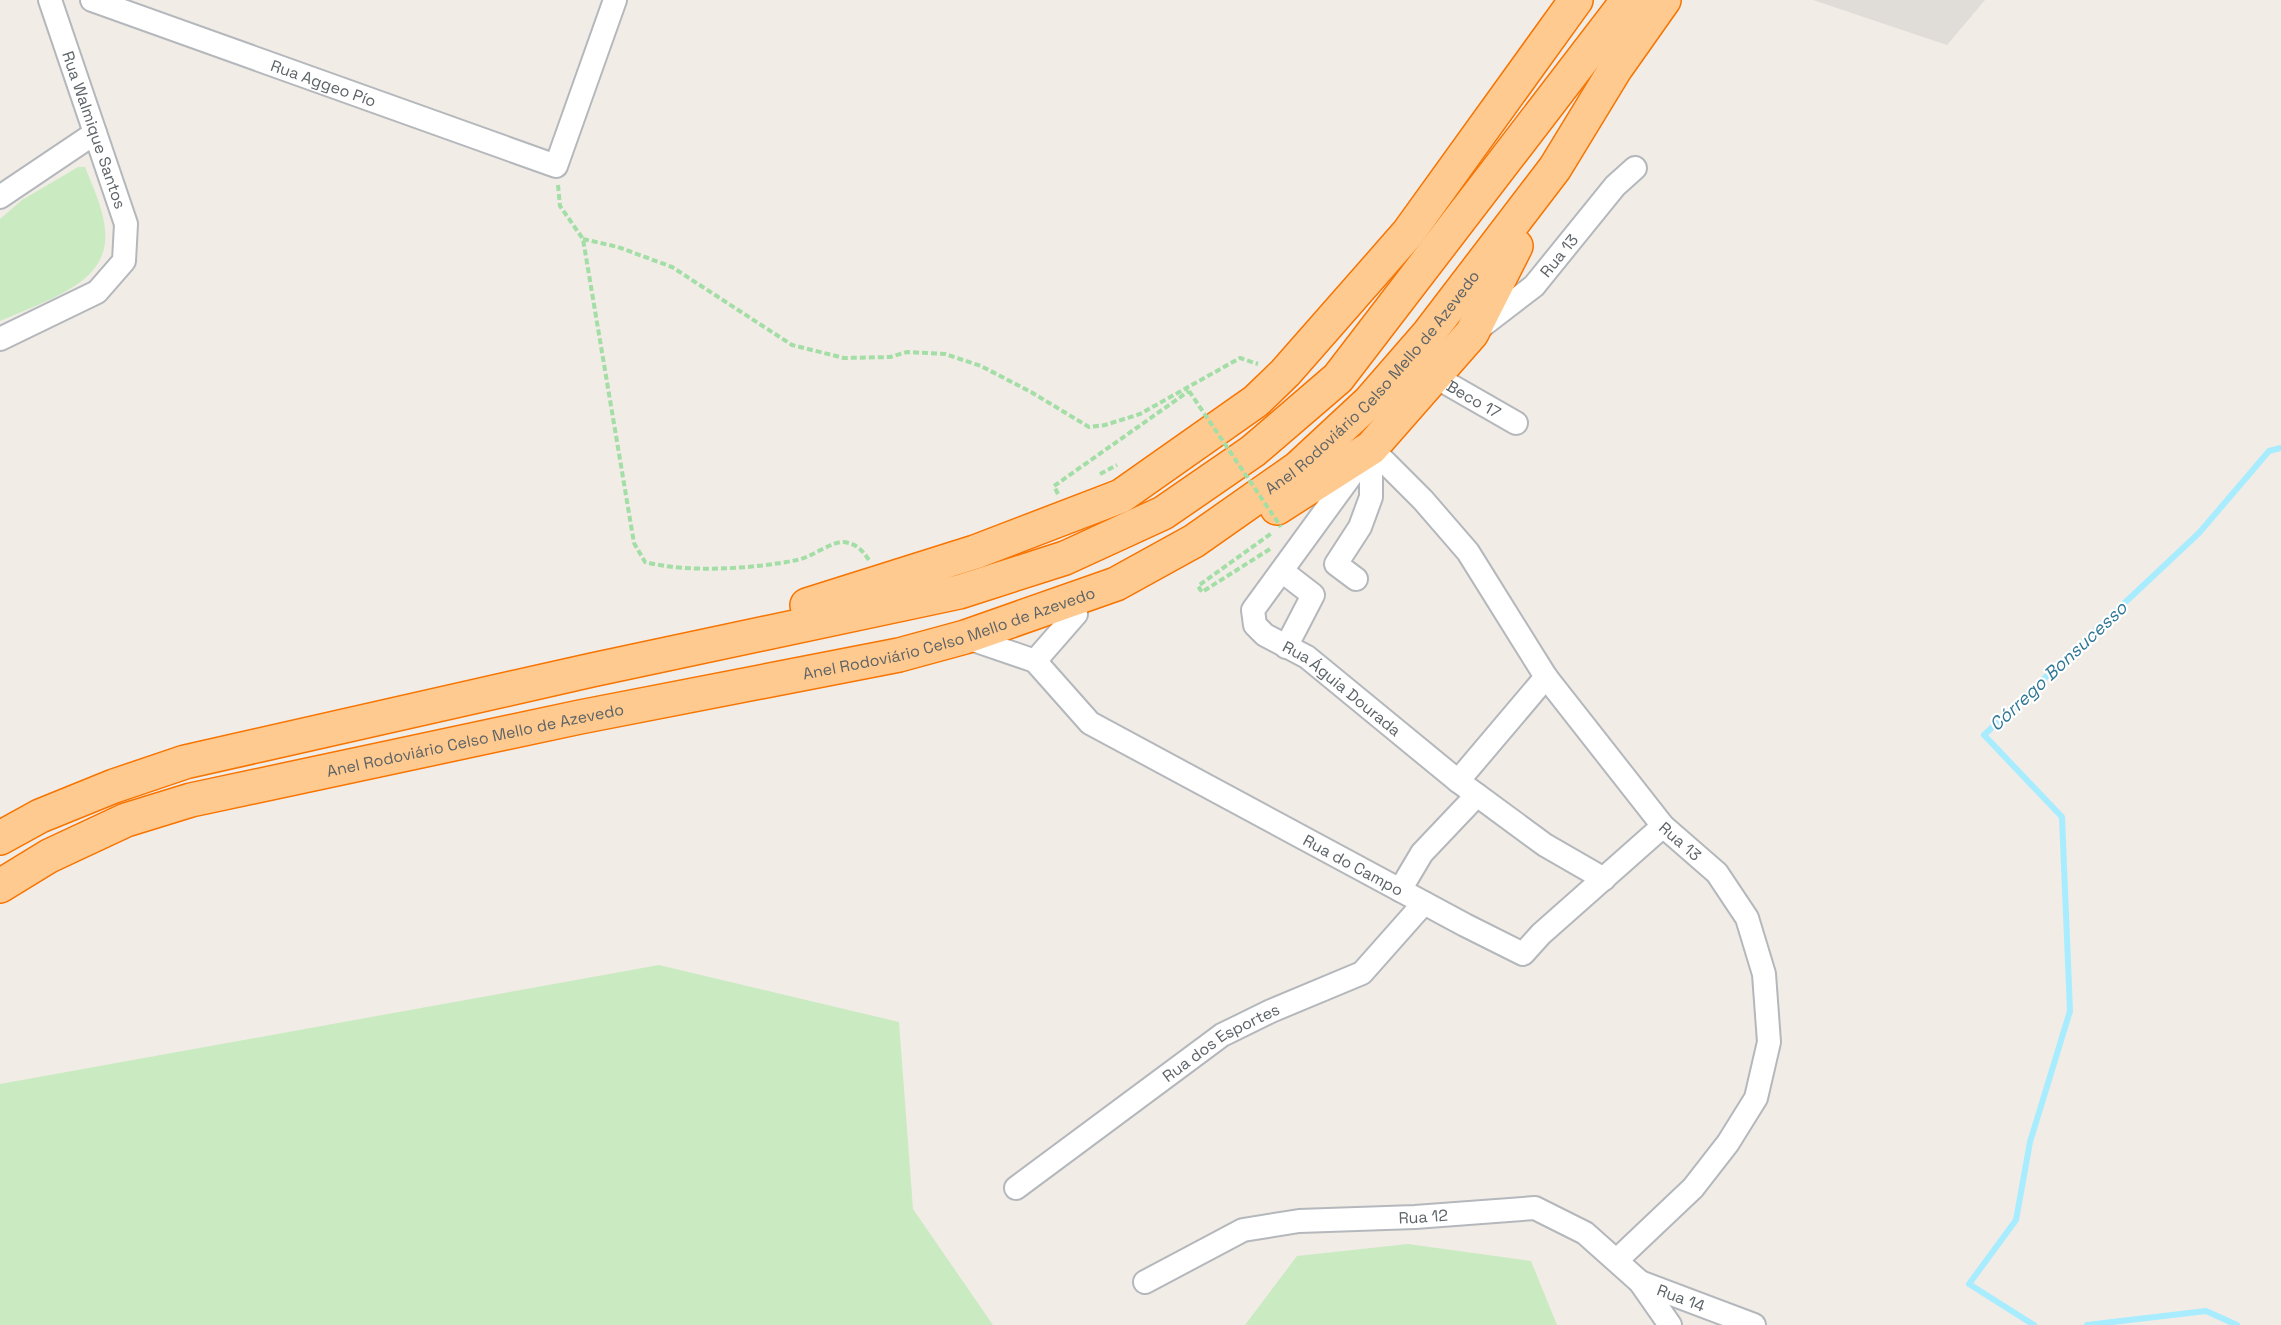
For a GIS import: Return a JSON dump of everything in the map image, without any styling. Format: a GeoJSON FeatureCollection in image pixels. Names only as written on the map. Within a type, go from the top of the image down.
{"type":"FeatureCollection","features":[{"type":"Feature","properties":{"kind":"highway"},"geometry":{"type":"LineString","coordinates":[[592,670],[646,644],[809,605],[975,552],[1120,496],[1256,401],[1285,373],[1408,233],[1576,0]]}},
{"type":"Feature","properties":{"kind":"highway","name":"Anel Rodoviário Celso Mello de Azevedo"},"geometry":{"type":"LineString","coordinates":[[0,838],[40,816],[114,786],[185,762],[592,670],[959,592],[1065,558],[1163,513],[1253,451],[1338,378],[1628,0]]}},
{"type":"Feature","properties":{"kind":"highway","name":"Anel Rodoviário Celso Mello de Azevedo"},"geometry":{"type":"LineString","coordinates":[[0,886],[49,856],[117,825],[191,800],[580,717],[899,655],[965,637],[1116,584],[1194,541],[1298,468],[1369,402],[1429,333],[1555,168],[1616,68],[1664,0]]}},
{"type":"Feature","properties":{"kind":"highway"},"geometry":{"type":"LineString","coordinates":[[1018,619],[1076,614],[1144,592],[1371,448],[1472,333],[1555,168]]}},
{"type":"Feature","properties":{"kind":"street","name":"Rua Walmique Santos"},"geometry":{"type":"LineString","coordinates":[[0,339],[97,292],[124,261],[126,224],[50,0]]}},
{"type":"Feature","properties":{"kind":"street","name":"Rua Aggeo Pío"},"geometry":{"type":"LineString","coordinates":[[92,0],[556,166]]}},
{"type":"Feature","properties":{"kind":"street"},"geometry":{"type":"LineString","coordinates":[[556,166],[615,0]]}},
{"type":"Feature","properties":{"kind":"street"},"geometry":{"type":"LineString","coordinates":[[1616,68],[1677,0]]}},
{"type":"Feature","properties":{"kind":"street"},"geometry":{"type":"LineString","coordinates":[[0,197],[95,133]]}},
{"type":"Feature","properties":{"kind":"street","name":"Rua 13"},"geometry":{"type":"LineString","coordinates":[[1472,333],[1534,286],[1616,186],[1635,168]]}},
{"type":"Feature","properties":{"kind":"street","name":"Beco 17"},"geometry":{"type":"LineString","coordinates":[[1434,376],[1516,423]]}},
{"type":"Feature","properties":{"kind":"street"},"geometry":{"type":"LineString","coordinates":[[1356,579],[1336,564],[1360,527],[1371,497],[1371,448]]}},
{"type":"Feature","properties":{"kind":"street","name":"Rua 13"},"geometry":{"type":"LineString","coordinates":[[1371,448],[1424,500],[1468,552],[1546,677],[1663,826],[1717,873],[1747,918],[1764,974],[1769,1042],[1756,1098],[1728,1143],[1694,1188],[1617,1260]]}},
{"type":"Feature","properties":{"kind":"street","name":"Rua Águia Dourada"},"geometry":{"type":"LineString","coordinates":[[1371,448],[1253,610],[1255,625],[1265,635],[1307,657],[1458,781],[1545,845],[1604,879]]}},
{"type":"Feature","properties":{"kind":"street"},"geometry":{"type":"LineString","coordinates":[[1282,571],[1313,595],[1286,647]]}},
{"type":"Feature","properties":{"kind":"street"},"geometry":{"type":"LineString","coordinates":[[1035,661],[1076,614]]}},
{"type":"Feature","properties":{"kind":"street","name":"Rua do Campo"},"geometry":{"type":"LineString","coordinates":[[965,637],[1035,661],[1090,723],[1523,954],[1541,934],[1663,826]]}},
{"type":"Feature","properties":{"kind":"street"},"geometry":{"type":"LineString","coordinates":[[1458,781],[1546,677]]}},
{"type":"Feature","properties":{"kind":"street"},"geometry":{"type":"LineString","coordinates":[[1400,890],[1422,853],[1477,795]]}},
{"type":"Feature","properties":{"kind":"street","name":"Rua dos Esportes"},"geometry":{"type":"LineString","coordinates":[[1016,1188],[1222,1035],[1271,1011],[1362,973],[1424,903]]}},
{"type":"Feature","properties":{"kind":"street","name":"Rua 12"},"geometry":{"type":"LineString","coordinates":[[1144,1282],[1243,1230],[1299,1221],[1414,1217],[1535,1208],[1585,1233],[1617,1260],[1641,1282],[1670,1325]]}},
{"type":"Feature","properties":{"kind":"street","name":"Rua 14"},"geometry":{"type":"LineString","coordinates":[[1641,1282],[1754,1325]]}},
{"type":"Feature","properties":{"kind":"path"},"geometry":{"type":"LineString","coordinates":[[556,166],[560,206],[583,239],[634,543],[645,562],[668,568],[749,567],[799,560],[841,542],[860,547],[876,569],[879,582]]}},
{"type":"Feature","properties":{"kind":"path"},"geometry":{"type":"LineString","coordinates":[[583,239],[618,247],[672,267],[792,345],[844,358],[890,357],[907,352],[945,354],[981,366],[1089,427],[1105,425],[1140,414],[1240,358],[1285,373]]}},
{"type":"Feature","properties":{"kind":"path"},"geometry":{"type":"LineString","coordinates":[[1059,497],[1054,486],[1189,391],[1281,527],[1198,586],[1202,592],[1286,540],[1304,540]]}},
{"type":"Feature","properties":{"kind":"path"},"geometry":{"type":"LineString","coordinates":[[1150,409],[1154,416]]}},
{"type":"Feature","properties":{"kind":"path"},"geometry":{"type":"LineString","coordinates":[[1090,479],[1122,462]]}},
{"type":"Feature","properties":{"kind":"shaded area"},"geometry":{"type":"Polygon","coordinates":[[[1813,0],[1985,0],[1947,45],[1813,0]]]}},
{"type":"Feature","properties":{"kind":"green space"},"geometry":{"type":"Polygon","coordinates":[[[78,167],[85,167],[102,213],[105,244],[101,257],[95,268],[75,286],[0,321],[0,219],[22,200],[78,167]]]}},
{"type":"Feature","properties":{"kind":"green space"},"geometry":{"type":"Polygon","coordinates":[[[659,965],[899,1022],[913,1209],[993,1325],[0,1325],[0,1084],[659,965]]]}},
{"type":"Feature","properties":{"kind":"green space"},"geometry":{"type":"Polygon","coordinates":[[[1408,1244],[1531,1261],[1557,1325],[1245,1325],[1297,1256],[1408,1244]]]}},
{"type":"Feature","properties":{"kind":"waterway","name":"Córrego Bonsucesso"},"geometry":{"type":"LineString","coordinates":[[2034,1325],[1969,1284],[2016,1220],[2030,1142],[2070,1011],[2062,817],[1984,735],[2199,533],[2269,451],[2281,448]]}},
{"type":"Feature","properties":{"kind":"waterway","name":"Córrego Bonsucesso"},"geometry":{"type":"LineString","coordinates":[[2087,1325],[2206,1311],[2237,1325]]}}]}
